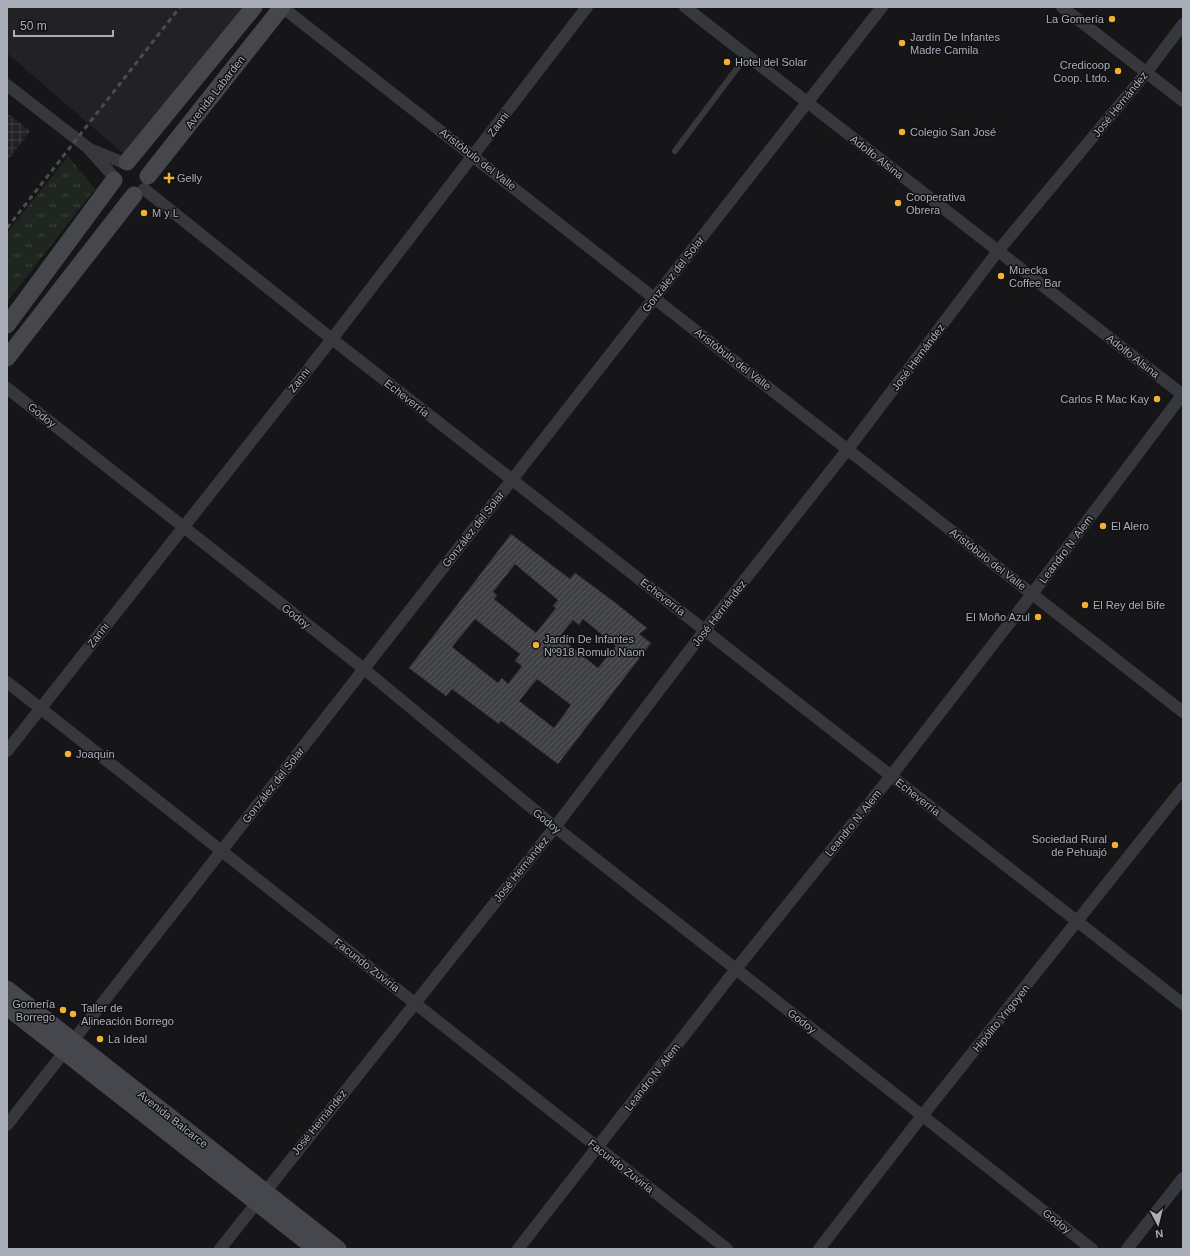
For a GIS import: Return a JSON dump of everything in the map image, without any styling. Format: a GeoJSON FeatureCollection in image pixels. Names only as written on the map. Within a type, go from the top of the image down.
{"type":"FeatureCollection","features":[{"type":"Feature","properties":{"kind":"main road","name":"Avenida Labarden"},"geometry":{"type":"LineString","coordinates":[[126,162],[254,7]]}},
{"type":"Feature","properties":{"kind":"main road","name":"Avenida Labarden"},"geometry":{"type":"LineString","coordinates":[[7,358],[282,7]]}},
{"type":"Feature","properties":{"kind":"main road"},"geometry":{"type":"LineString","coordinates":[[7,325],[114,179],[117,168],[126,162],[134,162],[140,164],[145,169],[142,187],[127,195],[120,192],[114,179]]}},
{"type":"Feature","properties":{"kind":"main road","name":"Avenida Balcarce"},"geometry":{"type":"LineString","coordinates":[[7,989],[68,1046],[260,1196],[338,1249]]}},
{"type":"Feature","properties":{"kind":"main road","name":"Avenida Balcarce"},"geometry":{"type":"LineString","coordinates":[[7,1007],[68,1046]]}},
{"type":"Feature","properties":{"kind":"main road","name":"Avenida Balcarce"},"geometry":{"type":"LineString","coordinates":[[260,1196],[316,1249]]}},
{"type":"Feature","properties":{"kind":"street","name":"Aristóbulo del Valle"},"geometry":{"type":"LineString","coordinates":[[282,7],[1183,712]]}},
{"type":"Feature","properties":{"kind":"street","name":"Zanni"},"geometry":{"type":"LineString","coordinates":[[7,751],[332,339],[587,7]]}},
{"type":"Feature","properties":{"kind":"street","name":"Adolfo Alsina"},"geometry":{"type":"LineString","coordinates":[[685,7],[1183,394]]}},
{"type":"Feature","properties":{"kind":"street","name":"González del Solar"},"geometry":{"type":"LineString","coordinates":[[7,1125],[882,7]]}},
{"type":"Feature","properties":{"kind":"street"},"geometry":{"type":"LineString","coordinates":[[1062,7],[1183,102]]}},
{"type":"Feature","properties":{"kind":"street","name":"José Hernández"},"geometry":{"type":"LineString","coordinates":[[220,1249],[260,1196],[555,827],[705,630],[848,449],[998,251],[1146,73],[1183,24]]}},
{"type":"Feature","properties":{"kind":"street"},"geometry":{"type":"LineString","coordinates":[[7,85],[87,147],[114,179]]}},
{"type":"Feature","properties":{"kind":"street"},"geometry":{"type":"LineString","coordinates":[[87,147],[126,162]]}},
{"type":"Feature","properties":{"kind":"street","name":"Echeverría"},"geometry":{"type":"LineString","coordinates":[[142,187],[332,339],[1183,1004]]}},
{"type":"Feature","properties":{"kind":"street","name":"Godoy"},"geometry":{"type":"LineString","coordinates":[[7,388],[364,669],[555,827],[1092,1249]]}},
{"type":"Feature","properties":{"kind":"street","name":"Leandro N. Alem"},"geometry":{"type":"LineString","coordinates":[[518,1249],[736,969],[891,776],[1032,594],[1183,394]]}},
{"type":"Feature","properties":{"kind":"street","name":"Facundo Zuviría"},"geometry":{"type":"LineString","coordinates":[[7,682],[727,1249]]}},
{"type":"Feature","properties":{"kind":"street","name":"Hipólito Yrigoyen"},"geometry":{"type":"LineString","coordinates":[[820,1249],[922,1116],[1078,922],[1183,788]]}},
{"type":"Feature","properties":{"kind":"street"},"geometry":{"type":"LineString","coordinates":[[1126,1249],[1183,1178]]}},
{"type":"Feature","properties":{"kind":"lane"},"geometry":{"type":"LineString","coordinates":[[675,150],[747,55]]}},
{"type":"Feature","properties":{"kind":"shaded area"},"geometry":{"type":"Polygon","coordinates":[[[7,7],[244,7],[127,157],[7,53],[7,7]]]}},
{"type":"Feature","properties":{"kind":"shaded area"},"geometry":{"type":"Polygon","coordinates":[[[7,113],[30,131],[7,161],[7,113]]]}},
{"type":"Feature","properties":{"kind":"green space"},"geometry":{"type":"Polygon","coordinates":[[[68,156],[95,189],[7,302],[7,233],[68,156]]]}},
{"type":"Feature","properties":{"kind":"building"},"geometry":{"type":"Polygon","coordinates":[[[511,534],[570,579],[575,573],[613,601],[647,628],[639,634],[651,643],[558,764],[501,721],[499,724],[452,689],[446,696],[409,668],[511,534]],[[515,564],[493,592],[497,595],[494,599],[536,633],[556,608],[553,606],[558,600],[515,564]],[[475,619],[452,647],[498,683],[502,678],[508,684],[522,666],[515,661],[520,654],[475,619]],[[583,619],[579,625],[573,620],[559,637],[598,668],[616,646],[583,619]],[[537,679],[519,701],[554,728],[571,705],[537,679]]]}},
{"type":"Feature","properties":{"kind":"railway"},"geometry":{"type":"LineString","coordinates":[[7,228],[180,7]]}},
{"type":"Feature","properties":{"kind":"place","name":"La Gomería"},"geometry":{"type":"Point","coordinates":[1112,19]}},
{"type":"Feature","properties":{"kind":"place","name":"Jardín De Infantes Madre Camila"},"geometry":{"type":"Point","coordinates":[902,43]}},
{"type":"Feature","properties":{"kind":"place","name":"Hotel del Solar"},"geometry":{"type":"Point","coordinates":[727,62]}},
{"type":"Feature","properties":{"kind":"place","name":"Credicoop Coop. Ltdo."},"geometry":{"type":"Point","coordinates":[1118,71]}},
{"type":"Feature","properties":{"kind":"place","name":"Colegio San José"},"geometry":{"type":"Point","coordinates":[902,132]}},
{"type":"Feature","properties":{"kind":"place","name":"Gelly"},"geometry":{"type":"Point","coordinates":[169,178]}},
{"type":"Feature","properties":{"kind":"place","name":"Cooperativa Obrera"},"geometry":{"type":"Point","coordinates":[898,203]}},
{"type":"Feature","properties":{"kind":"place","name":"M y L"},"geometry":{"type":"Point","coordinates":[144,213]}},
{"type":"Feature","properties":{"kind":"place","name":"Muecka Coffee Bar"},"geometry":{"type":"Point","coordinates":[1001,276]}},
{"type":"Feature","properties":{"kind":"place","name":"Carlos R Mac Kay"},"geometry":{"type":"Point","coordinates":[1157,399]}},
{"type":"Feature","properties":{"kind":"place","name":"El Alero"},"geometry":{"type":"Point","coordinates":[1103,526]}},
{"type":"Feature","properties":{"kind":"place","name":"El Rey del Bife"},"geometry":{"type":"Point","coordinates":[1085,605]}},
{"type":"Feature","properties":{"kind":"place","name":"El Moño Azul"},"geometry":{"type":"Point","coordinates":[1038,617]}},
{"type":"Feature","properties":{"kind":"place","name":"Jardín De Infantes Nº918 Romulo Naon"},"geometry":{"type":"Point","coordinates":[536,645]}},
{"type":"Feature","properties":{"kind":"place","name":"Joaquin"},"geometry":{"type":"Point","coordinates":[68,754]}},
{"type":"Feature","properties":{"kind":"place","name":"Sociedad Rural de Pehuajó"},"geometry":{"type":"Point","coordinates":[1115,845]}},
{"type":"Feature","properties":{"kind":"place","name":"Gomería Borrego"},"geometry":{"type":"Point","coordinates":[63,1010]}},
{"type":"Feature","properties":{"kind":"place","name":"Taller de Alineación Borrego"},"geometry":{"type":"Point","coordinates":[73,1014]}},
{"type":"Feature","properties":{"kind":"place","name":"La Ideal"},"geometry":{"type":"Point","coordinates":[100,1039]}}]}
